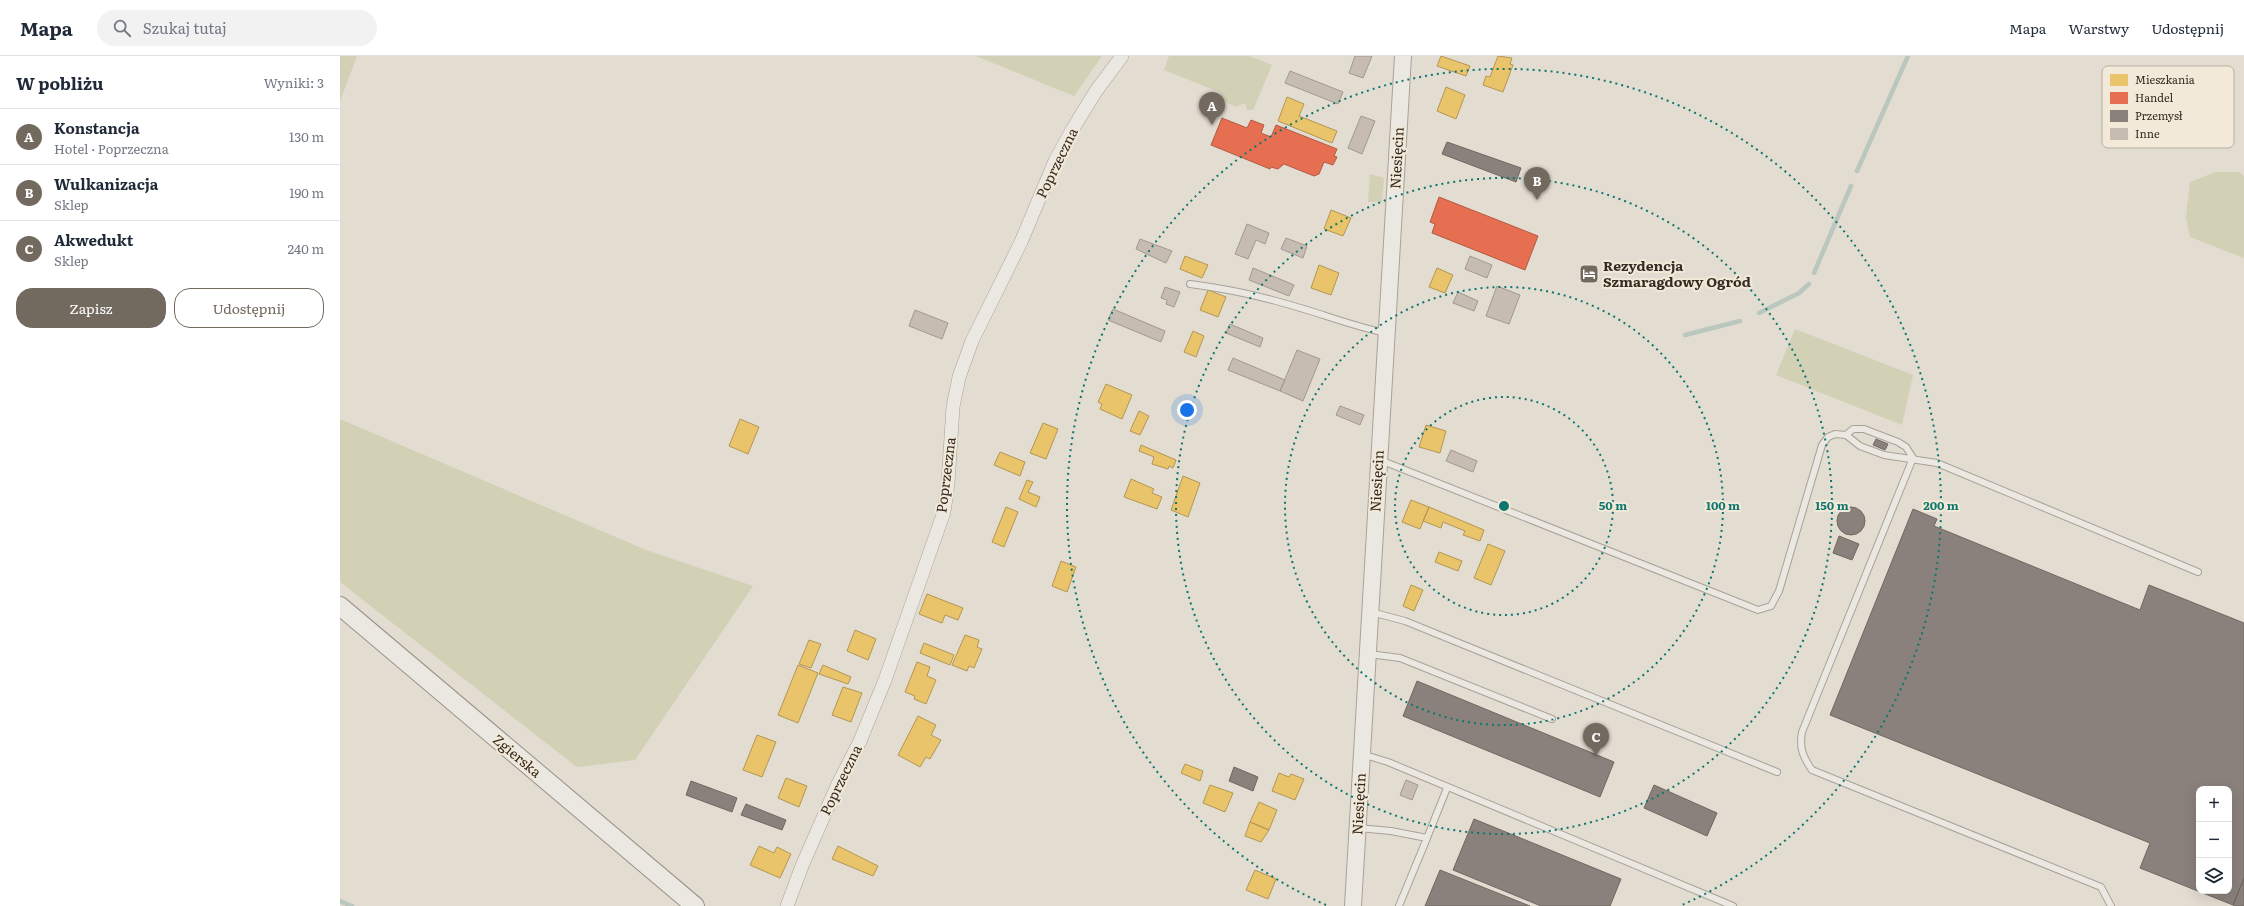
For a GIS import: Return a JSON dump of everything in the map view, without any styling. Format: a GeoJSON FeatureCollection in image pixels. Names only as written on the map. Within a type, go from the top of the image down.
{"type":"FeatureCollection","features":[{"type":"Feature","properties":{"kind":"main road","name":"Zgierska"},"geometry":{"type":"LineString","coordinates":[[340,606],[695,906]]}},
{"type":"Feature","properties":{"kind":"street","name":"Poprzeczna"},"geometry":{"type":"LineString","coordinates":[[787,906],[802,866],[837,786],[860,741],[885,680],[944,512],[948,483],[953,407],[959,377],[972,341],[1021,242],[1056,161],[1072,130],[1096,91],[1122,56]]}},
{"type":"Feature","properties":{"kind":"street","name":"Niesięcin"},"geometry":{"type":"LineString","coordinates":[[1353,906],[1362,754],[1368,612],[1379,459],[1403,56]]}},
{"type":"Feature","properties":{"kind":"lane"},"geometry":{"type":"LineString","coordinates":[[1190,284],[1261,297],[1312,311],[1362,329],[1386,333]]}},
{"type":"Feature","properties":{"kind":"lane"},"geometry":{"type":"LineString","coordinates":[[1846,435],[1853,429],[1864,429],[1898,442],[1906,447],[1913,458]]}},
{"type":"Feature","properties":{"kind":"lane"},"geometry":{"type":"LineString","coordinates":[[1379,459],[1758,610],[1771,606],[1779,591],[1822,446],[1828,438],[1835,434],[1846,435],[1860,446],[1884,456],[1903,459],[1913,458],[1937,463],[2198,572]]}},
{"type":"Feature","properties":{"kind":"lane"},"geometry":{"type":"LineString","coordinates":[[1913,458],[1802,732],[1800,744],[1803,757],[1812,770],[2101,887],[2111,906]]}},
{"type":"Feature","properties":{"kind":"lane"},"geometry":{"type":"LineString","coordinates":[[1368,612],[1405,621],[1777,772]]}},
{"type":"Feature","properties":{"kind":"lane"},"geometry":{"type":"LineString","coordinates":[[1367,654],[1392,656],[1405,660],[1552,718]]}},
{"type":"Feature","properties":{"kind":"lane"},"geometry":{"type":"LineString","coordinates":[[1362,754],[1388,762],[1447,788],[1733,906]]}},
{"type":"Feature","properties":{"kind":"lane"},"geometry":{"type":"LineString","coordinates":[[1399,906],[1447,788]]}},
{"type":"Feature","properties":{"kind":"lane"},"geometry":{"type":"LineString","coordinates":[[1357,828],[1391,831],[1426,838]]}},
{"type":"Feature","properties":{"kind":"shaded area"},"geometry":{"type":"Polygon","coordinates":[[[340,56],[357,56],[340,101],[340,56]]]}},
{"type":"Feature","properties":{"kind":"shaded area"},"geometry":{"type":"Polygon","coordinates":[[[976,56],[1102,56],[1074,96],[976,56]]]}},
{"type":"Feature","properties":{"kind":"shaded area"},"geometry":{"type":"Polygon","coordinates":[[[1169,56],[1249,56],[1272,65],[1253,110],[1247,110],[1245,103],[1235,107],[1225,101],[1219,92],[1164,70],[1169,56]]]}},
{"type":"Feature","properties":{"kind":"shaded area"},"geometry":{"type":"Polygon","coordinates":[[[2216,172],[2239,172],[2244,176],[2244,258],[2190,237],[2186,217],[2190,182],[2216,172]]]}},
{"type":"Feature","properties":{"kind":"shaded area"},"geometry":{"type":"Polygon","coordinates":[[[1370,174],[1384,178],[1382,202],[1368,202],[1370,174]]]}},
{"type":"Feature","properties":{"kind":"shaded area"},"geometry":{"type":"Polygon","coordinates":[[[1795,329],[1913,375],[1902,425],[1776,375],[1795,329]]]}},
{"type":"Feature","properties":{"kind":"shaded area"},"geometry":{"type":"Polygon","coordinates":[[[340,419],[646,550],[753,586],[635,760],[577,767],[340,582],[340,419]]]}},
{"type":"Feature","properties":{"kind":"building: Mieszkania"},"geometry":{"type":"Polygon","coordinates":[[[1441,56],[1470,66],[1466,76],[1437,66],[1441,56]]]}},
{"type":"Feature","properties":{"kind":"building: Mieszkania"},"geometry":{"type":"Polygon","coordinates":[[[1498,56],[1512,58],[1510,64],[1513,65],[1503,92],[1483,85],[1486,76],[1490,77],[1498,56]]]}},
{"type":"Feature","properties":{"kind":"building: Mieszkania"},"geometry":{"type":"Polygon","coordinates":[[[1446,87],[1465,95],[1456,119],[1437,111],[1446,87]]]}},
{"type":"Feature","properties":{"kind":"building: Mieszkania"},"geometry":{"type":"Polygon","coordinates":[[[1287,97],[1304,104],[1299,116],[1337,131],[1332,143],[1278,121],[1287,97]]]}},
{"type":"Feature","properties":{"kind":"building: Mieszkania"},"geometry":{"type":"Polygon","coordinates":[[[1331,210],[1351,218],[1343,236],[1324,229],[1331,210]]]}},
{"type":"Feature","properties":{"kind":"building: Mieszkania"},"geometry":{"type":"Polygon","coordinates":[[[1185,256],[1208,265],[1202,278],[1180,269],[1185,256]]]}},
{"type":"Feature","properties":{"kind":"building: Mieszkania"},"geometry":{"type":"Polygon","coordinates":[[[1319,265],[1339,273],[1331,295],[1311,288],[1319,265]]]}},
{"type":"Feature","properties":{"kind":"building: Mieszkania"},"geometry":{"type":"Polygon","coordinates":[[[1437,268],[1453,275],[1445,293],[1429,287],[1437,268]]]}},
{"type":"Feature","properties":{"kind":"building: Mieszkania"},"geometry":{"type":"Polygon","coordinates":[[[1208,290],[1226,297],[1218,317],[1200,310],[1208,290]]]}},
{"type":"Feature","properties":{"kind":"building: Mieszkania"},"geometry":{"type":"Polygon","coordinates":[[[1193,331],[1204,336],[1196,357],[1184,352],[1193,331]]]}},
{"type":"Feature","properties":{"kind":"building: Mieszkania"},"geometry":{"type":"Polygon","coordinates":[[[1106,384],[1132,395],[1122,419],[1100,409],[1102,404],[1098,402],[1106,384]]]}},
{"type":"Feature","properties":{"kind":"building: Mieszkania"},"geometry":{"type":"Polygon","coordinates":[[[1139,411],[1149,416],[1140,435],[1130,431],[1139,411]]]}},
{"type":"Feature","properties":{"kind":"building: Mieszkania"},"geometry":{"type":"Polygon","coordinates":[[[740,419],[759,427],[748,454],[729,446],[740,419]]]}},
{"type":"Feature","properties":{"kind":"building: Mieszkania"},"geometry":{"type":"Polygon","coordinates":[[[1043,423],[1058,429],[1046,459],[1030,453],[1043,423]]]}},
{"type":"Feature","properties":{"kind":"building: Mieszkania"},"geometry":{"type":"Polygon","coordinates":[[[1426,425],[1446,431],[1440,453],[1419,447],[1426,425]]]}},
{"type":"Feature","properties":{"kind":"building: Mieszkania"},"geometry":{"type":"Polygon","coordinates":[[[1141,445],[1176,460],[1173,468],[1169,466],[1168,469],[1152,464],[1154,457],[1139,451],[1141,445]]]}},
{"type":"Feature","properties":{"kind":"building: Mieszkania"},"geometry":{"type":"Polygon","coordinates":[[[1000,452],[1025,462],[1020,476],[994,465],[1000,452]]]}},
{"type":"Feature","properties":{"kind":"building: Mieszkania"},"geometry":{"type":"Polygon","coordinates":[[[1183,476],[1200,483],[1188,517],[1171,510],[1183,476]]]}},
{"type":"Feature","properties":{"kind":"building: Mieszkania"},"geometry":{"type":"Polygon","coordinates":[[[1131,479],[1154,489],[1152,493],[1162,497],[1157,509],[1124,497],[1131,479]]]}},
{"type":"Feature","properties":{"kind":"building: Mieszkania"},"geometry":{"type":"Polygon","coordinates":[[[1027,480],[1033,482],[1028,492],[1040,497],[1036,507],[1019,499],[1027,480]]]}},
{"type":"Feature","properties":{"kind":"building: Mieszkania"},"geometry":{"type":"Polygon","coordinates":[[[1411,500],[1429,507],[1420,529],[1402,522],[1411,500]]]}},
{"type":"Feature","properties":{"kind":"building: Mieszkania"},"geometry":{"type":"Polygon","coordinates":[[[1006,507],[1018,512],[1004,547],[992,542],[1006,507]]]}},
{"type":"Feature","properties":{"kind":"building: Mieszkania"},"geometry":{"type":"Polygon","coordinates":[[[1429,507],[1484,530],[1480,541],[1463,535],[1465,531],[1443,522],[1441,528],[1423,521],[1429,507]]]}},
{"type":"Feature","properties":{"kind":"building: Mieszkania"},"geometry":{"type":"Polygon","coordinates":[[[1488,544],[1505,551],[1491,585],[1474,578],[1488,544]]]}},
{"type":"Feature","properties":{"kind":"building: Mieszkania"},"geometry":{"type":"Polygon","coordinates":[[[1439,552],[1462,561],[1458,571],[1435,562],[1439,552]]]}},
{"type":"Feature","properties":{"kind":"building: Mieszkania"},"geometry":{"type":"Polygon","coordinates":[[[1061,561],[1076,567],[1067,592],[1052,586],[1061,561]]]}},
{"type":"Feature","properties":{"kind":"building: Mieszkania"},"geometry":{"type":"Polygon","coordinates":[[[1411,585],[1423,590],[1414,611],[1403,606],[1411,585]]]}},
{"type":"Feature","properties":{"kind":"building: Mieszkania"},"geometry":{"type":"Polygon","coordinates":[[[927,594],[963,608],[958,620],[945,615],[942,623],[919,614],[927,594]]]}},
{"type":"Feature","properties":{"kind":"building: Mieszkania"},"geometry":{"type":"Polygon","coordinates":[[[855,630],[876,639],[868,660],[847,651],[855,630]]]}},
{"type":"Feature","properties":{"kind":"building: Mieszkania"},"geometry":{"type":"Polygon","coordinates":[[[965,635],[979,640],[977,647],[982,649],[974,668],[969,666],[967,671],[952,665],[965,635]]]}},
{"type":"Feature","properties":{"kind":"building: Mieszkania"},"geometry":{"type":"Polygon","coordinates":[[[809,640],[821,644],[811,668],[799,664],[809,640]]]}},
{"type":"Feature","properties":{"kind":"building: Mieszkania"},"geometry":{"type":"Polygon","coordinates":[[[924,643],[954,655],[950,665],[920,653],[924,643]]]}},
{"type":"Feature","properties":{"kind":"building: Mieszkania"},"geometry":{"type":"Polygon","coordinates":[[[917,662],[930,667],[927,676],[936,680],[926,704],[914,699],[915,696],[905,692],[917,662]]]}},
{"type":"Feature","properties":{"kind":"building: Mieszkania"},"geometry":{"type":"Polygon","coordinates":[[[798,665],[818,673],[798,723],[778,715],[798,665]]]}},
{"type":"Feature","properties":{"kind":"building: Mieszkania"},"geometry":{"type":"Polygon","coordinates":[[[823,665],[851,677],[848,684],[819,674],[823,665]]]}},
{"type":"Feature","properties":{"kind":"building: Mieszkania"},"geometry":{"type":"Polygon","coordinates":[[[843,687],[862,693],[851,722],[832,715],[843,687]]]}},
{"type":"Feature","properties":{"kind":"building: Mieszkania"},"geometry":{"type":"Polygon","coordinates":[[[918,716],[936,725],[931,735],[941,740],[930,759],[926,757],[920,767],[898,755],[918,716]]]}},
{"type":"Feature","properties":{"kind":"building: Mieszkania"},"geometry":{"type":"Polygon","coordinates":[[[757,735],[776,742],[762,777],[743,770],[757,735]]]}},
{"type":"Feature","properties":{"kind":"building: Mieszkania"},"geometry":{"type":"Polygon","coordinates":[[[1185,764],[1203,771],[1200,781],[1181,773],[1185,764]]]}},
{"type":"Feature","properties":{"kind":"building: Mieszkania"},"geometry":{"type":"Polygon","coordinates":[[[1279,773],[1289,777],[1291,774],[1304,779],[1295,800],[1272,791],[1279,773]]]}},
{"type":"Feature","properties":{"kind":"building: Mieszkania"},"geometry":{"type":"Polygon","coordinates":[[[786,778],[807,786],[799,807],[778,798],[786,778]]]}},
{"type":"Feature","properties":{"kind":"building: Mieszkania"},"geometry":{"type":"Polygon","coordinates":[[[1210,785],[1233,793],[1225,812],[1203,803],[1210,785]]]}},
{"type":"Feature","properties":{"kind":"building: Mieszkania"},"geometry":{"type":"Polygon","coordinates":[[[1259,802],[1277,810],[1269,830],[1250,822],[1259,802]]]}},
{"type":"Feature","properties":{"kind":"building: Mieszkania"},"geometry":{"type":"Polygon","coordinates":[[[1250,822],[1269,830],[1261,842],[1245,836],[1250,822]]]}},
{"type":"Feature","properties":{"kind":"building: Mieszkania"},"geometry":{"type":"Polygon","coordinates":[[[759,846],[774,853],[777,847],[791,854],[780,878],[750,865],[759,846]]]}},
{"type":"Feature","properties":{"kind":"building: Mieszkania"},"geometry":{"type":"Polygon","coordinates":[[[838,846],[878,866],[873,876],[832,859],[838,846]]]}},
{"type":"Feature","properties":{"kind":"building: Mieszkania"},"geometry":{"type":"Polygon","coordinates":[[[1255,870],[1276,879],[1268,899],[1246,890],[1255,870]]]}},
{"type":"Feature","properties":{"kind":"building: Handel"},"geometry":{"type":"Polygon","coordinates":[[[1222,118],[1247,128],[1251,120],[1264,125],[1261,133],[1271,137],[1276,125],[1337,149],[1334,156],[1337,157],[1333,165],[1324,162],[1319,174],[1314,176],[1284,164],[1278,169],[1271,167],[1270,169],[1211,145],[1222,118]]]}},
{"type":"Feature","properties":{"kind":"building: Handel"},"geometry":{"type":"Polygon","coordinates":[[[1439,197],[1538,236],[1525,270],[1432,233],[1435,224],[1430,222],[1439,197]]]}},
{"type":"Feature","properties":{"kind":"building: Przemysł"},"geometry":{"type":"Polygon","coordinates":[[[1447,142],[1521,168],[1516,182],[1442,154],[1447,142]]]}},
{"type":"Feature","properties":{"kind":"building: Przemysł"},"geometry":{"type":"Polygon","coordinates":[[[1876,439],[1888,444],[1885,450],[1873,445],[1876,439]]]}},
{"type":"Feature","properties":{"kind":"building: Przemysł"},"geometry":{"type":"Polygon","coordinates":[[[1851,507],[1861,511],[1865,521],[1861,531],[1851,535],[1841,531],[1837,521],[1841,511],[1851,507]]]}},
{"type":"Feature","properties":{"kind":"building: Przemysł"},"geometry":{"type":"Polygon","coordinates":[[[1913,509],[1937,519],[1934,526],[2140,610],[2149,585],[2244,623],[2244,878],[2233,905],[2205,894],[2232,894],[2232,786],[2196,786],[2196,890],[2140,868],[2150,843],[1830,715],[1913,509]]]}},
{"type":"Feature","properties":{"kind":"building: Przemysł"},"geometry":{"type":"Polygon","coordinates":[[[1839,536],[1859,544],[1852,560],[1833,553],[1839,536]]]}},
{"type":"Feature","properties":{"kind":"building: Przemysł"},"geometry":{"type":"Polygon","coordinates":[[[1417,681],[1614,762],[1600,797],[1403,716],[1417,681]]]}},
{"type":"Feature","properties":{"kind":"building: Przemysł"},"geometry":{"type":"Polygon","coordinates":[[[1234,767],[1258,777],[1253,791],[1229,781],[1234,767]]]}},
{"type":"Feature","properties":{"kind":"building: Przemysł"},"geometry":{"type":"Polygon","coordinates":[[[691,781],[737,798],[732,812],[686,795],[691,781]]]}},
{"type":"Feature","properties":{"kind":"building: Przemysł"},"geometry":{"type":"Polygon","coordinates":[[[1654,785],[1717,813],[1707,836],[1644,808],[1654,785]]]}},
{"type":"Feature","properties":{"kind":"building: Przemysł"},"geometry":{"type":"Polygon","coordinates":[[[746,804],[786,820],[782,830],[741,815],[746,804]]]}},
{"type":"Feature","properties":{"kind":"building: Przemysł"},"geometry":{"type":"Polygon","coordinates":[[[1474,819],[1621,879],[1610,906],[1541,906],[1453,870],[1474,819]]]}},
{"type":"Feature","properties":{"kind":"building: Przemysł"},"geometry":{"type":"Polygon","coordinates":[[[1440,870],[1530,906],[1425,906],[1440,870]]]}},
{"type":"Feature","properties":{"kind":"building: Przemysł"},"geometry":{"type":"Polygon","coordinates":[[[2244,878],[2244,906],[2235,906],[2233,905],[2244,878]]]}},
{"type":"Feature","properties":{"kind":"building: Inne"},"geometry":{"type":"Polygon","coordinates":[[[1355,56],[1372,56],[1363,78],[1349,73],[1355,56]]]}},
{"type":"Feature","properties":{"kind":"building: Inne"},"geometry":{"type":"Polygon","coordinates":[[[1290,71],[1343,92],[1338,104],[1285,83],[1290,71]]]}},
{"type":"Feature","properties":{"kind":"building: Inne"},"geometry":{"type":"Polygon","coordinates":[[[1361,116],[1375,121],[1362,154],[1348,148],[1361,116]]]}},
{"type":"Feature","properties":{"kind":"building: Inne"},"geometry":{"type":"Polygon","coordinates":[[[1247,224],[1269,233],[1265,244],[1256,240],[1248,259],[1235,254],[1247,224]]]}},
{"type":"Feature","properties":{"kind":"building: Inne"},"geometry":{"type":"Polygon","coordinates":[[[1286,238],[1307,246],[1303,258],[1281,249],[1286,238]]]}},
{"type":"Feature","properties":{"kind":"building: Inne"},"geometry":{"type":"Polygon","coordinates":[[[1140,239],[1172,251],[1166,263],[1136,249],[1140,239]]]}},
{"type":"Feature","properties":{"kind":"building: Inne"},"geometry":{"type":"Polygon","coordinates":[[[1470,256],[1492,265],[1487,278],[1465,269],[1470,256]]]}},
{"type":"Feature","properties":{"kind":"building: Inne"},"geometry":{"type":"Polygon","coordinates":[[[1253,268],[1294,285],[1289,296],[1249,280],[1253,268]]]}},
{"type":"Feature","properties":{"kind":"building: Inne"},"geometry":{"type":"Polygon","coordinates":[[[1497,286],[1520,295],[1509,324],[1486,316],[1497,286]]]}},
{"type":"Feature","properties":{"kind":"building: Inne"},"geometry":{"type":"Polygon","coordinates":[[[1165,287],[1180,292],[1174,307],[1166,304],[1167,300],[1161,298],[1165,287]]]}},
{"type":"Feature","properties":{"kind":"building: Inne"},"geometry":{"type":"Polygon","coordinates":[[[1458,292],[1478,301],[1474,311],[1453,303],[1458,292]]]}},
{"type":"Feature","properties":{"kind":"building: Inne"},"geometry":{"type":"Polygon","coordinates":[[[1113,309],[1165,331],[1161,342],[1108,320],[1113,309]]]}},
{"type":"Feature","properties":{"kind":"building: Inne"},"geometry":{"type":"Polygon","coordinates":[[[915,310],[948,323],[942,339],[909,326],[915,310]]]}},
{"type":"Feature","properties":{"kind":"building: Inne"},"geometry":{"type":"Polygon","coordinates":[[[1230,324],[1263,338],[1260,347],[1226,333],[1230,324]]]}},
{"type":"Feature","properties":{"kind":"building: Inne"},"geometry":{"type":"Polygon","coordinates":[[[1297,350],[1320,359],[1303,401],[1280,391],[1297,350]]]}},
{"type":"Feature","properties":{"kind":"building: Inne"},"geometry":{"type":"Polygon","coordinates":[[[1233,358],[1285,380],[1280,391],[1228,370],[1233,358]]]}},
{"type":"Feature","properties":{"kind":"building: Inne"},"geometry":{"type":"Polygon","coordinates":[[[1340,406],[1364,415],[1360,425],[1336,415],[1340,406]]]}},
{"type":"Feature","properties":{"kind":"building: Inne"},"geometry":{"type":"Polygon","coordinates":[[[1451,450],[1477,461],[1473,472],[1446,461],[1451,450]]]}},
{"type":"Feature","properties":{"kind":"building: Inne"},"geometry":{"type":"Polygon","coordinates":[[[1406,780],[1418,785],[1412,800],[1400,795],[1406,780]]]}},
{"type":"Feature","properties":{"kind":"waterway"},"geometry":{"type":"LineString","coordinates":[[1857,171],[1908,56]]}},
{"type":"Feature","properties":{"kind":"waterway"},"geometry":{"type":"LineString","coordinates":[[1814,273],[1851,186]]}},
{"type":"Feature","properties":{"kind":"waterway"},"geometry":{"type":"LineString","coordinates":[[1759,313],[1799,293],[1809,284]]}},
{"type":"Feature","properties":{"kind":"waterway"},"geometry":{"type":"LineString","coordinates":[[1685,335],[1740,321]]}},
{"type":"Feature","properties":{"kind":"waterway"},"geometry":{"type":"LineString","coordinates":[[340,901],[352,906]]}},
{"type":"Feature","properties":{"kind":"place","name":"Konstancja"},"geometry":{"type":"Point","coordinates":[1212,125]}},
{"type":"Feature","properties":{"kind":"place","name":"Wulkanizacja"},"geometry":{"type":"Point","coordinates":[1537,200]}},
{"type":"Feature","properties":{"kind":"place","name":"Rezydencja Szmaragdowy Ogród"},"geometry":{"type":"Point","coordinates":[1589,274]}},
{"type":"Feature","properties":{"kind":"place","name":"Akwedukt"},"geometry":{"type":"Point","coordinates":[1596,756]}}]}
